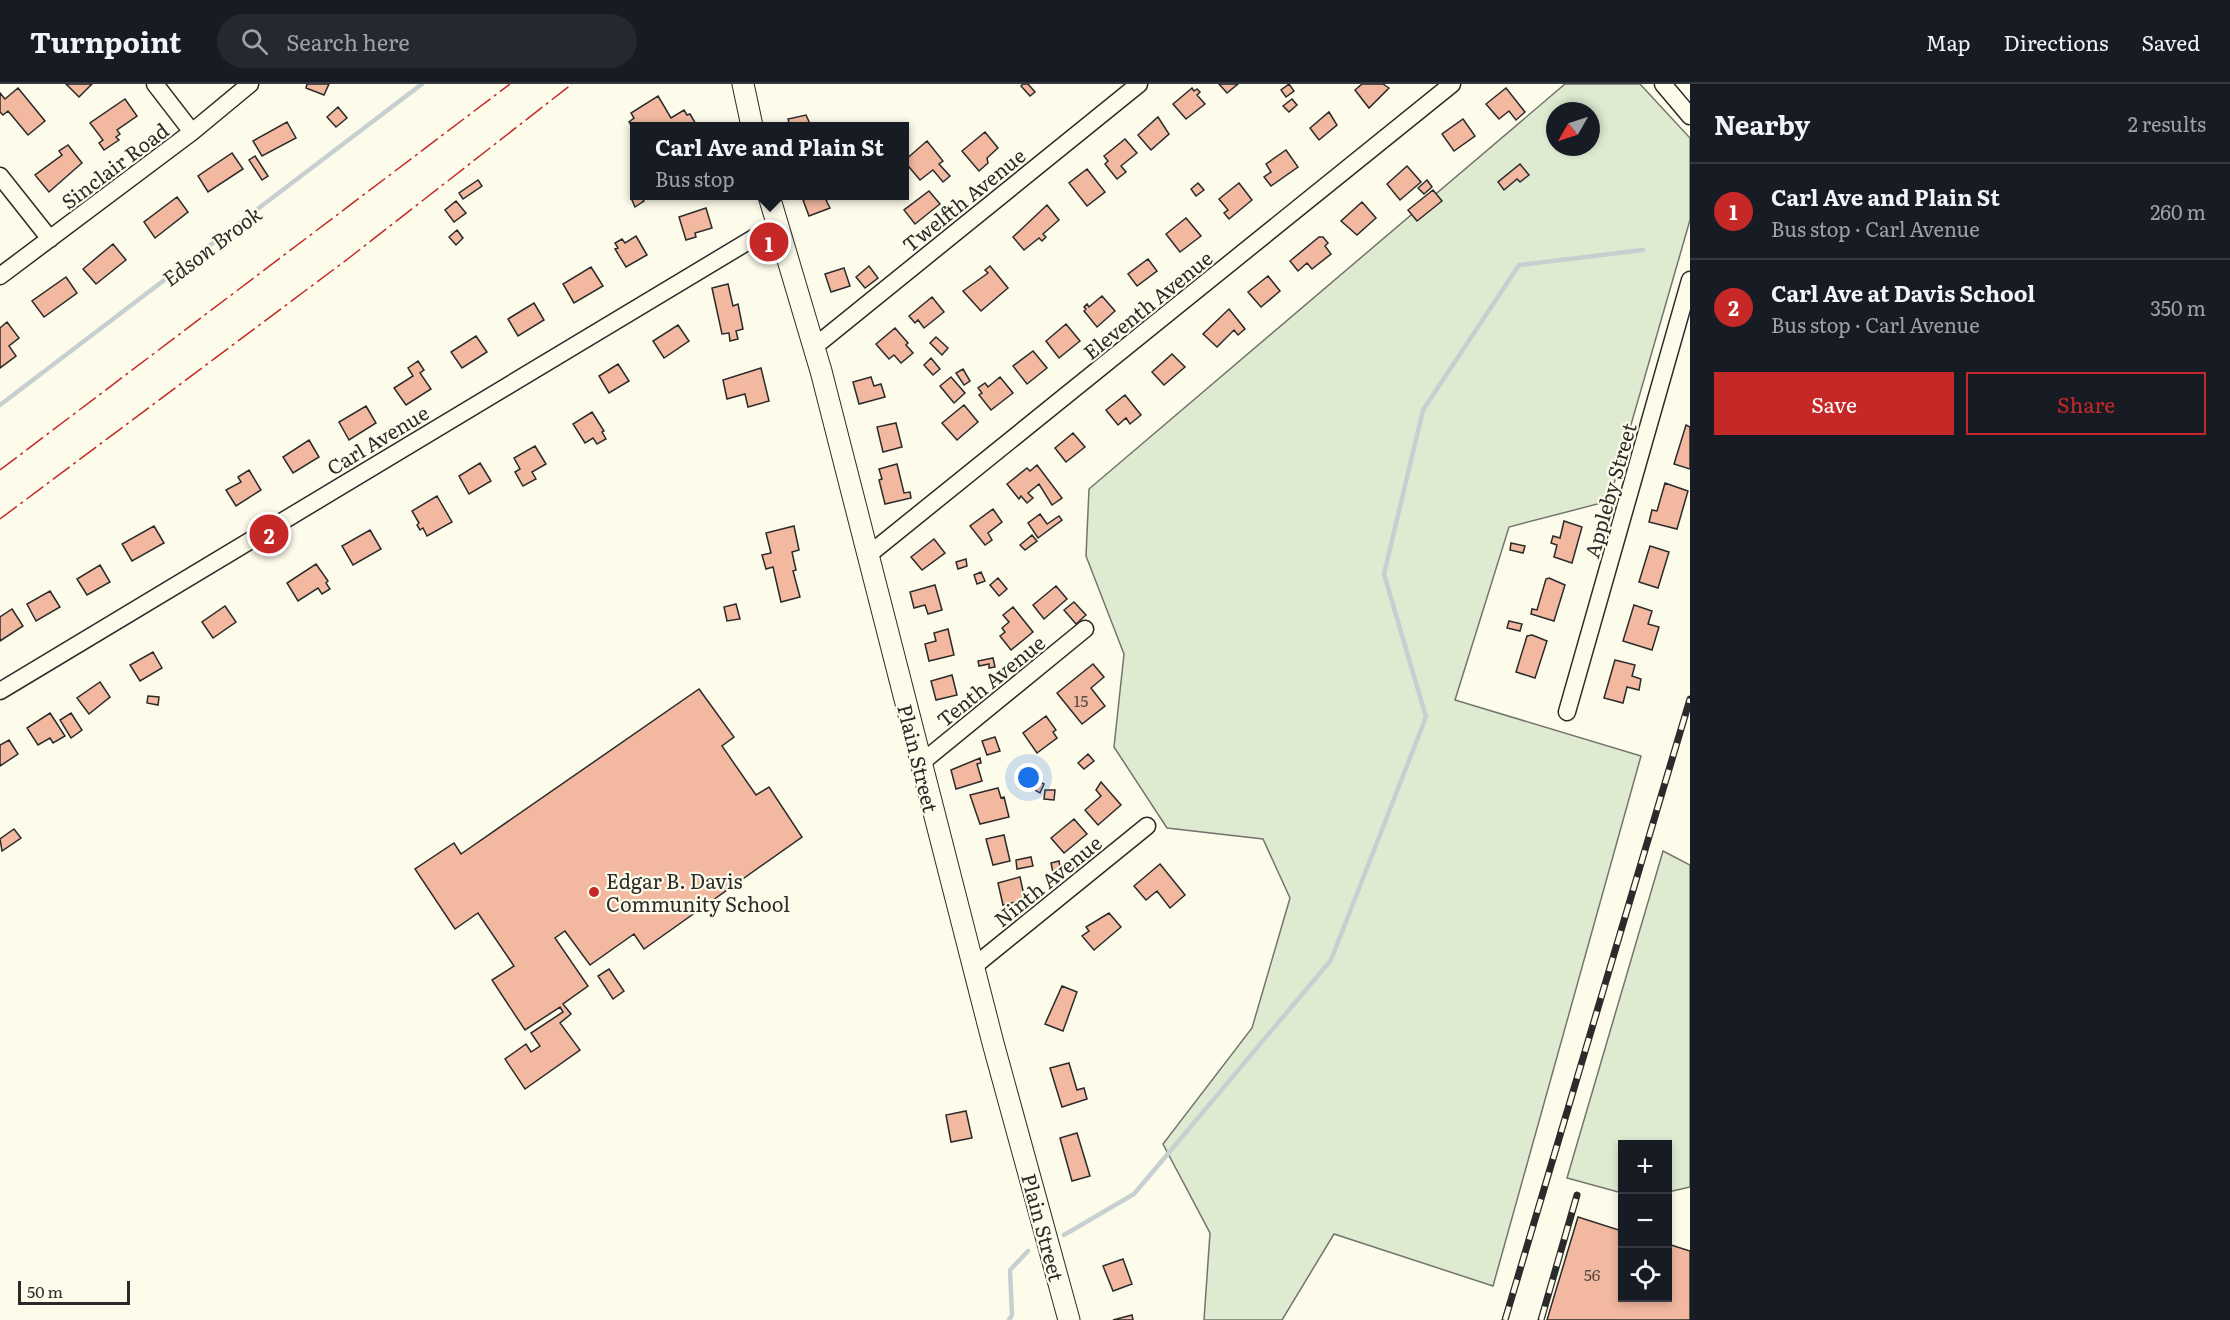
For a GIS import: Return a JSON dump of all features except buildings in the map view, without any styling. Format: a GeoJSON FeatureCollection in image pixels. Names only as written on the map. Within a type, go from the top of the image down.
{"type":"FeatureCollection","features":[{"type":"Feature","properties":{"kind":"main road"},"geometry":{"type":"LineString","coordinates":[[743,84],[751,122]]}},
{"type":"Feature","properties":{"kind":"main road","name":"Plain Street"},"geometry":{"type":"LineString","coordinates":[[770,200],[814,347],[973,967],[1069,1320]]}},
{"type":"Feature","properties":{"kind":"street"},"geometry":{"type":"LineString","coordinates":[[155,84],[192,132]]}},
{"type":"Feature","properties":{"kind":"street","name":"Sinclair Road"},"geometry":{"type":"LineString","coordinates":[[0,276],[192,132],[250,84]]}},
{"type":"Feature","properties":{"kind":"street","name":"Twelfth Avenue"},"geometry":{"type":"LineString","coordinates":[[814,347],[1138,84]]}},
{"type":"Feature","properties":{"kind":"street","name":"Eleventh Avenue"},"geometry":{"type":"LineString","coordinates":[[867,556],[1452,84]]}},
{"type":"Feature","properties":{"kind":"street"},"geometry":{"type":"LineString","coordinates":[[1663,84],[1690,116]]}},
{"type":"Feature","properties":{"kind":"street"},"geometry":{"type":"LineString","coordinates":[[0,176],[50,239]]}},
{"type":"Feature","properties":{"kind":"street","name":"Carl Avenue"},"geometry":{"type":"LineString","coordinates":[[0,691],[777,224]]}},
{"type":"Feature","properties":{"kind":"street","name":"Appleby Street"},"geometry":{"type":"LineString","coordinates":[[1568,712],[1690,280]]}},
{"type":"Feature","properties":{"kind":"street","name":"Tenth Avenue"},"geometry":{"type":"LineString","coordinates":[[921,763],[1085,629]]}},
{"type":"Feature","properties":{"kind":"street","name":"Ninth Avenue"},"geometry":{"type":"LineString","coordinates":[[973,967],[1147,826]]}},
{"type":"Feature","properties":{"kind":"green space"},"geometry":{"type":"Polygon","coordinates":[[[1565,84],[1640,84],[1690,138],[1690,220],[1609,501],[1509,527],[1455,700],[1641,756],[1493,1286],[1334,1234],[1282,1320],[1204,1320],[1210,1233],[1163,1144],[1252,1028],[1290,898],[1263,839],[1167,828],[1114,747],[1124,654],[1086,556],[1089,489],[1565,84]]]}},
{"type":"Feature","properties":{"kind":"green space"},"geometry":{"type":"Polygon","coordinates":[[[1663,851],[1690,865],[1690,1187],[1672,1191],[1672,1140],[1618,1140],[1618,1192],[1567,1178],[1663,851]]]}},
{"type":"Feature","properties":{"kind":"waterway","name":"Edson Brook"},"geometry":{"type":"LineString","coordinates":[[0,405],[422,84]]}},
{"type":"Feature","properties":{"kind":"waterway"},"geometry":{"type":"LineString","coordinates":[[1064,1235],[1134,1194],[1331,960],[1426,717],[1384,574],[1423,410],[1519,265],[1643,250]]}},
{"type":"Feature","properties":{"kind":"waterway"},"geometry":{"type":"LineString","coordinates":[[1009,1320],[1012,1315],[1010,1270],[1028,1251]]}},
{"type":"Feature","properties":{"kind":"railway"},"geometry":{"type":"LineString","coordinates":[[1505,1320],[1690,699]]}},
{"type":"Feature","properties":{"kind":"railway"},"geometry":{"type":"LineString","coordinates":[[1541,1320],[1577,1195]]}},
{"type":"Feature","properties":{"kind":"power"},"geometry":{"type":"LineString","coordinates":[[0,470],[510,84]]}},
{"type":"Feature","properties":{"kind":"power"},"geometry":{"type":"LineString","coordinates":[[0,519],[349,258],[572,84]]}},
{"type":"Feature","properties":{"kind":"place","name":"Carl Ave and Plain St"},"geometry":{"type":"Point","coordinates":[769,242]}},
{"type":"Feature","properties":{"kind":"place","name":"Carl Ave at Davis School"},"geometry":{"type":"Point","coordinates":[269,534]}},
{"type":"Feature","properties":{"kind":"place","name":"Edgar B. Davis Community School"},"geometry":{"type":"Point","coordinates":[594,892]}}]}
